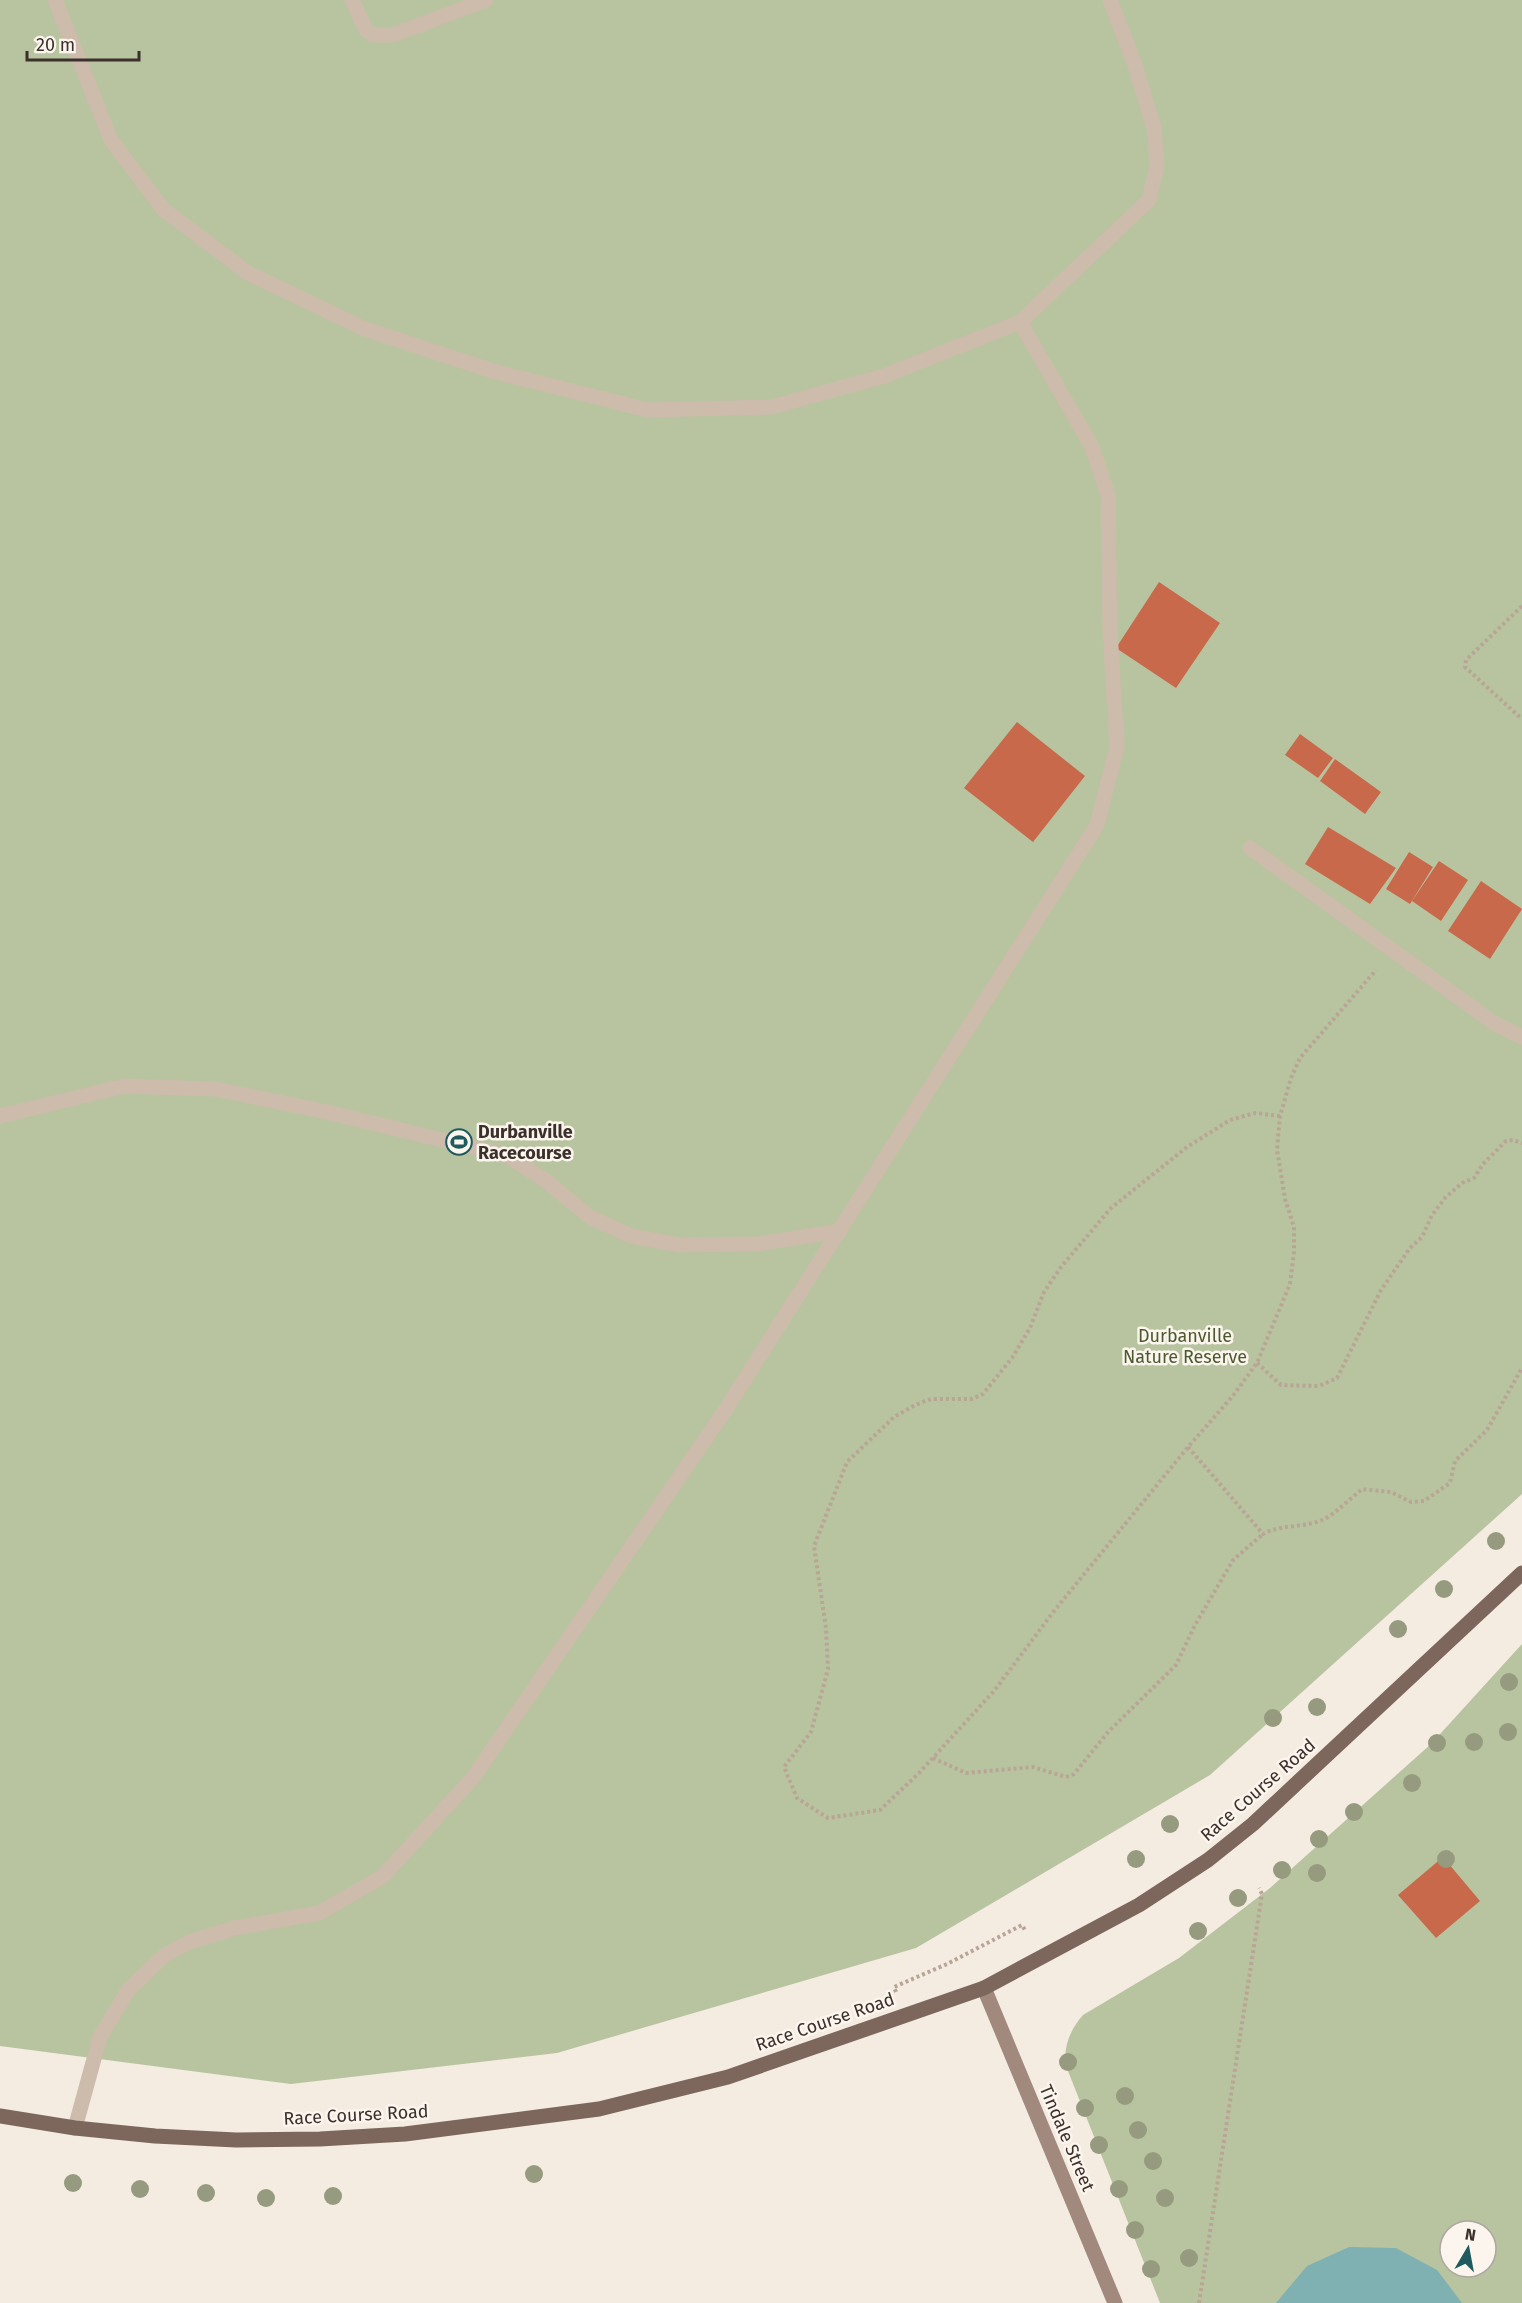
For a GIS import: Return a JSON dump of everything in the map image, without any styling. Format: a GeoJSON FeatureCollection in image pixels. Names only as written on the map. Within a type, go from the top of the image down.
{"type":"FeatureCollection","features":[{"type":"Feature","properties":{"kind":"main road","name":"Race Course Road"},"geometry":{"type":"LineString","coordinates":[[0,2116],[75,2128],[236,2140],[320,2139],[405,2134],[598,2109],[728,2077],[984,1988],[1139,1905],[1208,1860],[1253,1824],[1522,1574]]}},
{"type":"Feature","properties":{"kind":"main road","name":"Tindale Street"},"geometry":{"type":"LineString","coordinates":[[984,1988],[1115,2303]]}},
{"type":"Feature","properties":{"kind":"lane"},"geometry":{"type":"LineString","coordinates":[[56,0],[111,140],[163,209],[248,273],[365,329],[496,372],[648,410],[772,407],[884,376],[1020,322],[1149,200],[1157,166],[1154,128],[1135,65],[1110,0]]}},
{"type":"Feature","properties":{"kind":"lane"},"geometry":{"type":"LineString","coordinates":[[352,0],[366,30],[382,37],[393,35],[456,6],[486,0]]}},
{"type":"Feature","properties":{"kind":"lane"},"geometry":{"type":"LineString","coordinates":[[75,2128],[100,2037],[129,1989],[165,1955],[189,1942],[236,1928],[319,1913],[382,1877],[472,1779],[724,1412],[1097,825],[1117,747],[1110,631],[1108,495],[1092,447],[1020,322]]}},
{"type":"Feature","properties":{"kind":"lane"},"geometry":{"type":"LineString","coordinates":[[1250,848],[1494,1023],[1522,1037]]}},
{"type":"Feature","properties":{"kind":"lane"},"geometry":{"type":"LineString","coordinates":[[0,1116],[125,1086],[214,1089],[327,1112],[508,1156],[545,1180],[590,1217],[631,1236],[680,1245],[757,1244],[840,1231]]}},
{"type":"Feature","properties":{"kind":"path"},"geometry":{"type":"LineString","coordinates":[[1522,606],[1466,660],[1465,667],[1522,719]]}},
{"type":"Feature","properties":{"kind":"path"},"geometry":{"type":"LineString","coordinates":[[1280,1116],[1255,1113],[1230,1120],[1187,1147],[1111,1208],[1060,1267],[1044,1292],[1029,1328],[1012,1358],[982,1394],[972,1399],[931,1399],[915,1405],[894,1417],[846,1462],[814,1545],[826,1628],[828,1669],[811,1731],[784,1767],[797,1798],[828,1818],[880,1810],[994,1691],[1054,1611],[1257,1364],[1290,1284],[1294,1252],[1294,1227],[1285,1199],[1277,1150],[1280,1116],[1300,1058],[1392,951]]}},
{"type":"Feature","properties":{"kind":"path"},"geometry":{"type":"LineString","coordinates":[[1257,1364],[1281,1385],[1318,1386],[1337,1378],[1381,1290],[1410,1248],[1422,1237],[1432,1215],[1445,1198],[1462,1183],[1474,1178],[1483,1164],[1506,1142],[1513,1140],[1522,1143]]}},
{"type":"Feature","properties":{"kind":"path"},"geometry":{"type":"LineString","coordinates":[[933,1757],[966,1773],[1033,1767],[1066,1776],[1074,1774],[1109,1731],[1176,1665],[1195,1625],[1233,1560],[1263,1534],[1276,1527],[1299,1526],[1327,1517],[1362,1489],[1391,1492],[1411,1502],[1424,1501],[1450,1483],[1455,1461],[1486,1430],[1522,1368]]}},
{"type":"Feature","properties":{"kind":"path"},"geometry":{"type":"LineString","coordinates":[[1188,1447],[1263,1534]]}},
{"type":"Feature","properties":{"kind":"path"},"geometry":{"type":"LineString","coordinates":[[1199,2303],[1262,1894],[1259,1888]]}},
{"type":"Feature","properties":{"kind":"path"},"geometry":{"type":"LineString","coordinates":[[897,1993],[894,1987],[1022,1925],[1026,1932]]}},
{"type":"Feature","properties":{"kind":"green space","name":"Durbanville Racecourse"},"geometry":{"type":"Polygon","coordinates":[[[0,0],[1522,0],[1522,1494],[1210,1775],[916,1948],[557,2053],[291,2084],[0,2046],[0,0]]]}},
{"type":"Feature","properties":{"kind":"green space"},"geometry":{"type":"Polygon","coordinates":[[[1522,1644],[1522,2303],[1160,2303],[1066,2066],[1067,2045],[1074,2027],[1083,2015],[1179,1958],[1270,1888],[1431,1744],[1522,1644]]]}},
{"type":"Feature","properties":{"kind":"water"},"geometry":{"type":"Polygon","coordinates":[[[1349,2247],[1396,2248],[1437,2270],[1438,2279],[1444,2279],[1462,2303],[1276,2303],[1307,2266],[1349,2247]]]}},
{"type":"Feature","properties":{"kind":"building"},"geometry":{"type":"Polygon","coordinates":[[[1159,582],[1220,623],[1176,688],[1116,648],[1159,582]]]}},
{"type":"Feature","properties":{"kind":"building"},"geometry":{"type":"Polygon","coordinates":[[[1017,722],[1085,776],[1033,842],[964,788],[1017,722]]]}},
{"type":"Feature","properties":{"kind":"building"},"geometry":{"type":"Polygon","coordinates":[[[1300,734],[1333,758],[1318,778],[1285,755],[1300,734]]]}},
{"type":"Feature","properties":{"kind":"building"},"geometry":{"type":"Polygon","coordinates":[[[1335,759],[1381,792],[1365,814],[1320,781],[1335,759]]]}},
{"type":"Feature","properties":{"kind":"building"},"geometry":{"type":"Polygon","coordinates":[[[1328,827],[1396,868],[1370,904],[1305,864],[1328,827]]]}},
{"type":"Feature","properties":{"kind":"building"},"geometry":{"type":"Polygon","coordinates":[[[1409,852],[1433,867],[1410,904],[1386,889],[1409,852]]]}},
{"type":"Feature","properties":{"kind":"building"},"geometry":{"type":"Polygon","coordinates":[[[1439,861],[1468,880],[1441,921],[1412,901],[1439,861]]]}},
{"type":"Feature","properties":{"kind":"building"},"geometry":{"type":"Polygon","coordinates":[[[1481,881],[1522,909],[1490,959],[1448,931],[1481,881]]]}},
{"type":"Feature","properties":{"kind":"building"},"geometry":{"type":"Polygon","coordinates":[[[1443,1857],[1480,1901],[1436,1938],[1398,1895],[1443,1857]]]}},
{"type":"Feature","properties":{"kind":"place","name":"Durbanville Racecourse"},"geometry":{"type":"Point","coordinates":[459,1142]}},
{"type":"Feature","properties":{"kind":"park label","name":"Durbanville Nature Reserve"},"geometry":{"type":"Point","coordinates":[1185,1346]}}]}
